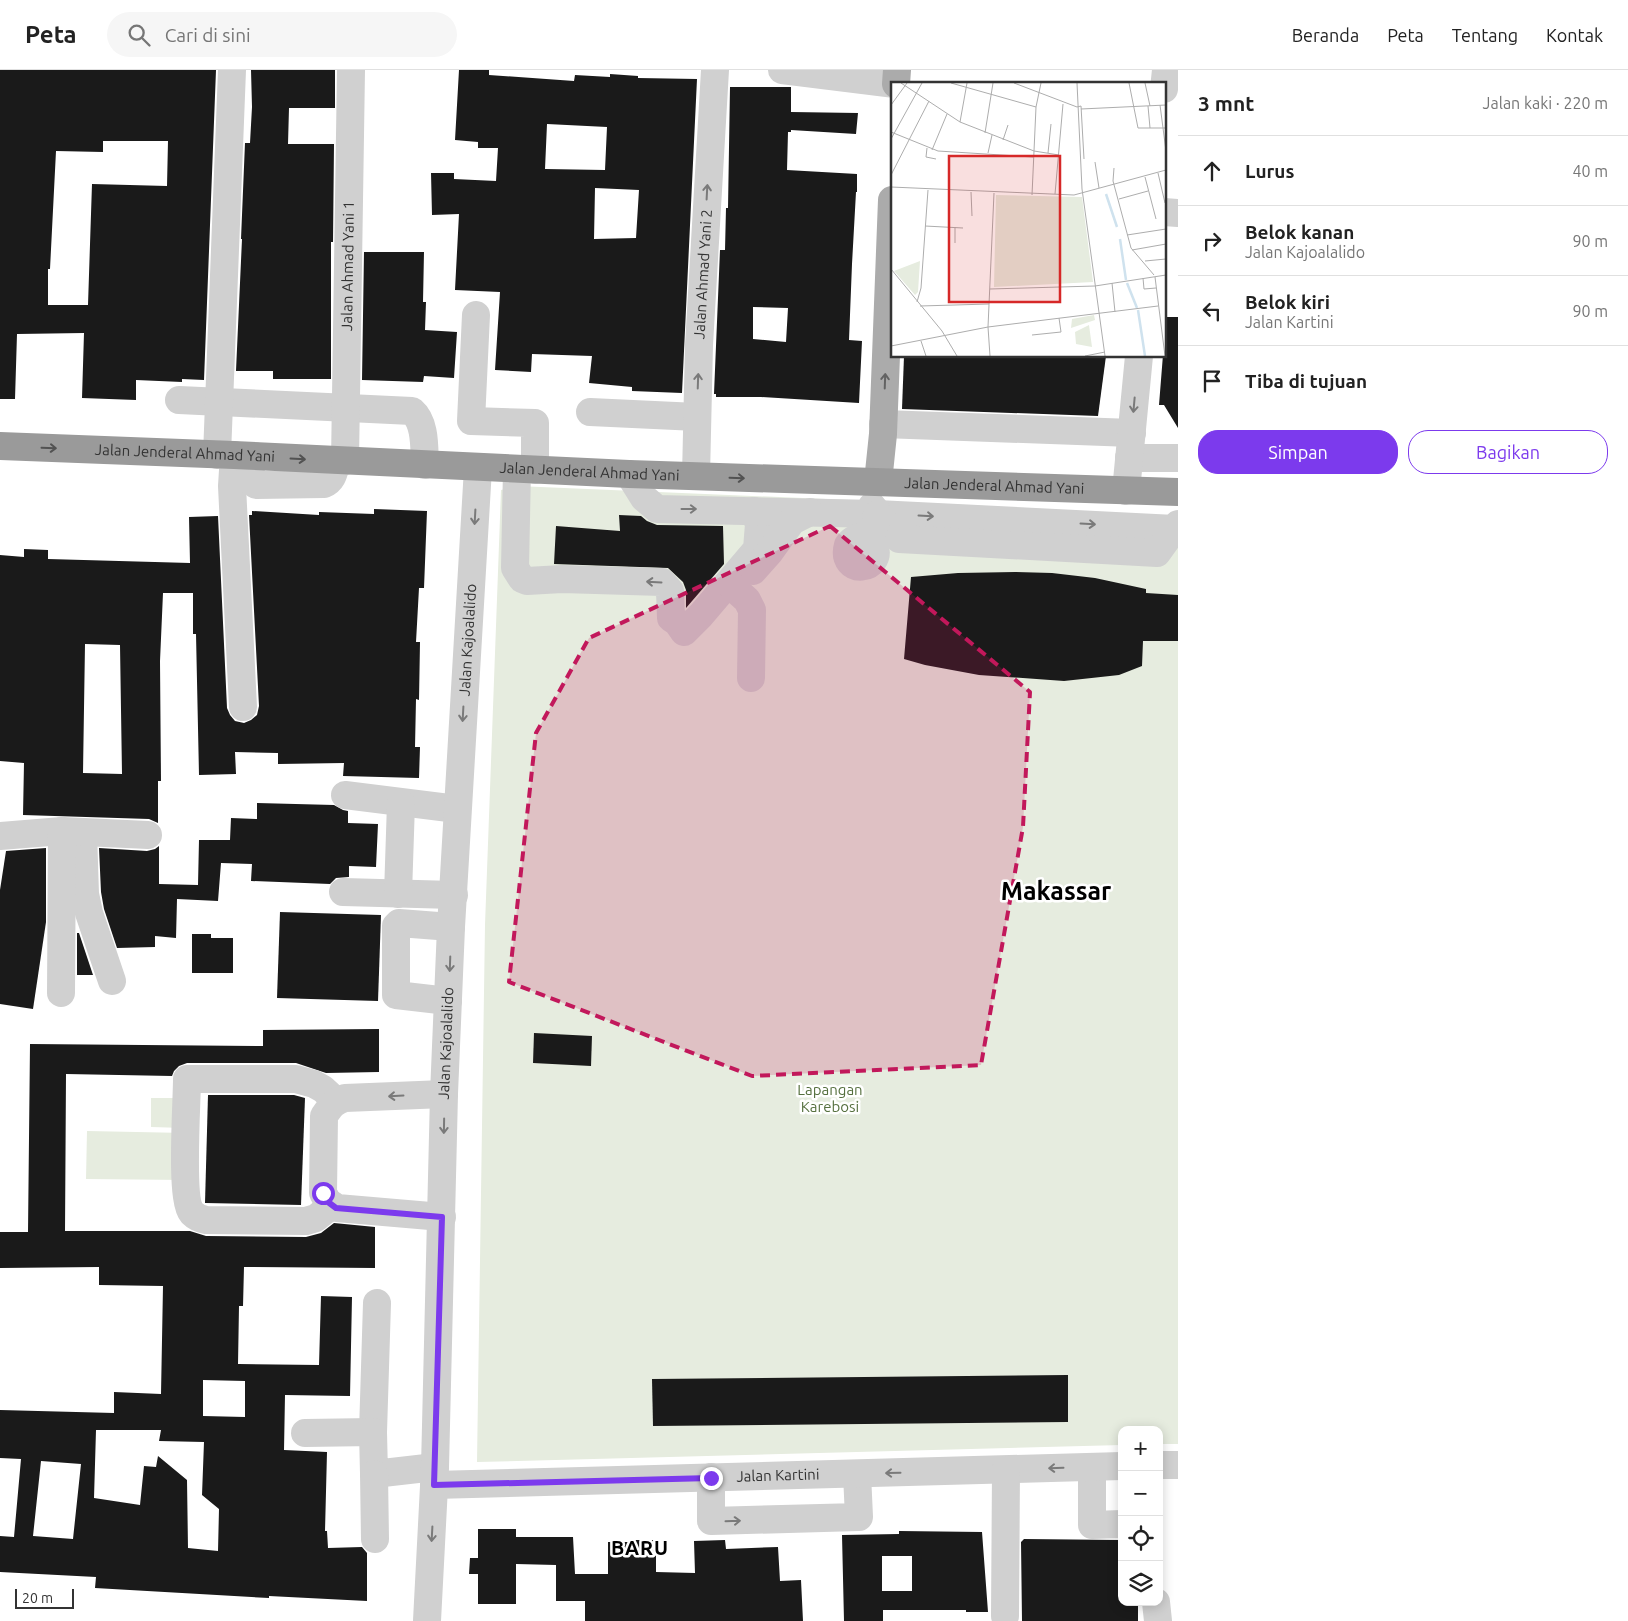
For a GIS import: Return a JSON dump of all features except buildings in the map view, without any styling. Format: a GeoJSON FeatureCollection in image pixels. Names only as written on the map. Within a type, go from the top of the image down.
{"type":"FeatureCollection","features":[{"type":"Feature","properties":{"kind":"highway","name":"Jalan Jenderal Ahmad Yani"},"geometry":{"type":"LineString","coordinates":[[0,446],[235,455],[526,470],[1178,492]]}},
{"type":"Feature","properties":{"kind":"main road"},"geometry":{"type":"LineString","coordinates":[[878,482],[883,424],[891,225]]}},
{"type":"Feature","properties":{"kind":"street"},"geometry":{"type":"LineString","coordinates":[[232,70],[219,403],[235,455],[232,486],[243,707]]}},
{"type":"Feature","properties":{"kind":"street","name":"Jalan Ahmad Yani 1"},"geometry":{"type":"LineString","coordinates":[[341,461],[346,408],[351,70]]}},
{"type":"Feature","properties":{"kind":"street","name":"Jalan Ahmad Yani 2"},"geometry":{"type":"LineString","coordinates":[[696,476],[699,345],[715,70]]}},
{"type":"Feature","properties":{"kind":"street"},"geometry":{"type":"LineString","coordinates":[[782,70],[891,83]]}},
{"type":"Feature","properties":{"kind":"street"},"geometry":{"type":"LineString","coordinates":[[476,315],[471,421],[535,423],[526,470],[515,568],[522,579],[527,581],[562,579],[662,582],[670,591],[671,618],[677,622],[684,632],[769,553],[792,521],[810,512]]}},
{"type":"Feature","properties":{"kind":"street"},"geometry":{"type":"LineString","coordinates":[[1126,491],[1139,358]]}},
{"type":"Feature","properties":{"kind":"street"},"geometry":{"type":"LineString","coordinates":[[179,400],[412,411],[418,416],[421,425],[425,465]]}},
{"type":"Feature","properties":{"kind":"street"},"geometry":{"type":"LineString","coordinates":[[590,412],[697,417]]}},
{"type":"Feature","properties":{"kind":"street"},"geometry":{"type":"LineString","coordinates":[[883,424],[1131,446],[1178,458]]}},
{"type":"Feature","properties":{"kind":"street","name":"Jalan Kajoalalido"},"geometry":{"type":"LineString","coordinates":[[427,1621],[434,1476],[444,1094],[451,927],[478,468]]}},
{"type":"Feature","properties":{"kind":"street"},"geometry":{"type":"LineString","coordinates":[[629,474],[644,498],[657,509],[877,514],[1176,527]]}},
{"type":"Feature","properties":{"kind":"street"},"geometry":{"type":"LineString","coordinates":[[842,481],[870,501],[877,514],[879,540],[1157,552],[1176,527]]}},
{"type":"Feature","properties":{"kind":"street"},"geometry":{"type":"LineString","coordinates":[[732,587],[757,549],[759,524],[754,510]]}},
{"type":"Feature","properties":{"kind":"street"},"geometry":{"type":"LineString","coordinates":[[732,587],[747,600],[752,610],[751,678]]}},
{"type":"Feature","properties":{"kind":"street"},"geometry":{"type":"LineString","coordinates":[[345,795],[457,810]]}},
{"type":"Feature","properties":{"kind":"street"},"geometry":{"type":"LineString","coordinates":[[398,894],[401,803]]}},
{"type":"Feature","properties":{"kind":"street"},"geometry":{"type":"LineString","coordinates":[[72,831],[89,913],[112,981]]}},
{"type":"Feature","properties":{"kind":"street"},"geometry":{"type":"LineString","coordinates":[[62,993],[72,831]]}},
{"type":"Feature","properties":{"kind":"street"},"geometry":{"type":"LineString","coordinates":[[0,836],[72,831],[148,835]]}},
{"type":"Feature","properties":{"kind":"street"},"geometry":{"type":"LineString","coordinates":[[343,892],[454,895]]}},
{"type":"Feature","properties":{"kind":"street"},"geometry":{"type":"LineString","coordinates":[[448,1001],[396,995],[396,926],[399,923],[451,927]]}},
{"type":"Feature","properties":{"kind":"street"},"geometry":{"type":"LineString","coordinates":[[332,1205],[316,1218],[306,1221],[206,1220],[200,1219],[192,1213],[188,1200],[186,1180],[188,1079],[296,1079],[314,1084],[323,1089],[336,1101]]}},
{"type":"Feature","properties":{"kind":"street"},"geometry":{"type":"LineString","coordinates":[[442,1217],[336,1208],[332,1205],[323,1193],[324,1116],[328,1108],[336,1101],[345,1098],[444,1094]]}},
{"type":"Feature","properties":{"kind":"street"},"geometry":{"type":"LineString","coordinates":[[375,1539],[372,1432],[377,1303]]}},
{"type":"Feature","properties":{"kind":"street"},"geometry":{"type":"LineString","coordinates":[[306,1433],[372,1432]]}},
{"type":"Feature","properties":{"kind":"street"},"geometry":{"type":"LineString","coordinates":[[1163,1466],[1178,1465]]}},
{"type":"Feature","properties":{"kind":"street","name":"Jalan Kartini"},"geometry":{"type":"LineString","coordinates":[[374,1474],[711,1478],[1118,1466]]}},
{"type":"Feature","properties":{"kind":"street"},"geometry":{"type":"LineString","coordinates":[[1092,1467],[1092,1525],[1118,1524]]}},
{"type":"Feature","properties":{"kind":"street"},"geometry":{"type":"LineString","coordinates":[[1005,1616],[1006,1470]]}},
{"type":"Feature","properties":{"kind":"street"},"geometry":{"type":"LineString","coordinates":[[711,1478],[711,1522],[859,1517],[857,1474]]}},
{"type":"Feature","properties":{"kind":"street"},"geometry":{"type":"LineString","coordinates":[[1156,1606],[1158,1621]]}},
{"type":"Feature","properties":{"kind":"highlighted area"},"geometry":{"type":"Polygon","coordinates":[[[830,526],[1030,692],[1023,827],[981,1065],[752,1076],[509,982],[536,733],[589,638],[830,526]]]}},
{"type":"Feature","properties":{"kind":"green space","name":"Lapangan Karebosi"},"geometry":{"type":"Polygon","coordinates":[[[517,486],[1178,516],[1178,1444],[1163,1444],[1163,1426],[1118,1426],[1118,1445],[477,1462],[485,925],[501,490],[517,486]]]}},
{"type":"Feature","properties":{"kind":"green space"},"geometry":{"type":"Polygon","coordinates":[[[151,1098],[184,1098],[184,1128],[151,1127],[151,1098]]]}},
{"type":"Feature","properties":{"kind":"green space"},"geometry":{"type":"Polygon","coordinates":[[[87,1131],[186,1133],[185,1180],[86,1179],[87,1131]]]}},
{"type":"Feature","properties":{"kind":"district","name":"Makassar"},"geometry":{"type":"Point","coordinates":[1056,891]}},
{"type":"Feature","properties":{"kind":"district","name":"BARU"},"geometry":{"type":"Point","coordinates":[640,1548]}},
{"type":"Feature","properties":{"kind":"route"},"geometry":{"type":"LineString","coordinates":[[323,1193],[328,1202],[336,1208],[442,1217],[434,1485],[711,1478]]}}]}
